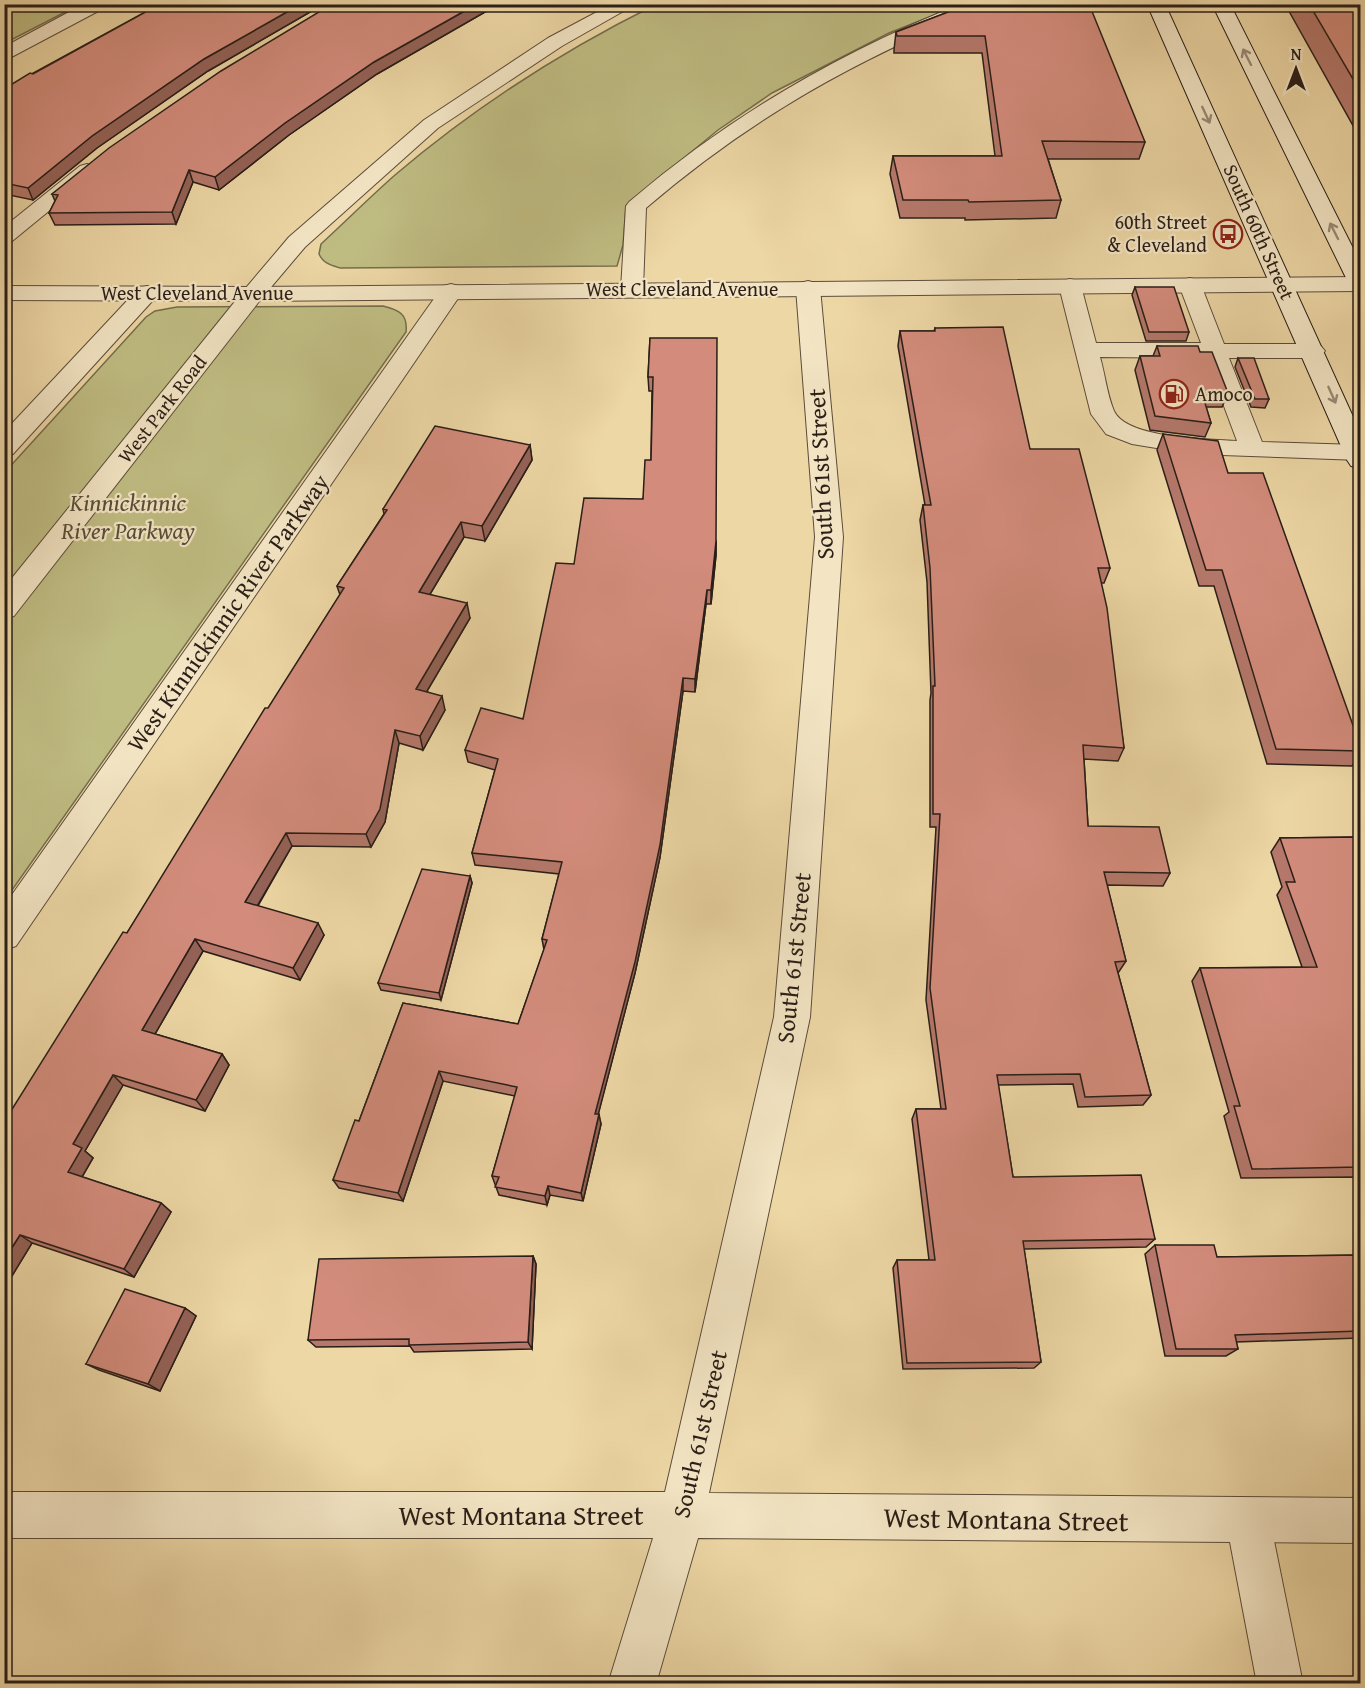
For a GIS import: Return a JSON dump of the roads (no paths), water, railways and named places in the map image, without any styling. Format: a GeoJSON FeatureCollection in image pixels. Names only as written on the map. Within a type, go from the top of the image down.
{"type":"FeatureCollection","features":[{"type":"Feature","properties":{"kind":"street"},"geometry":{"type":"LineString","coordinates":[[4,55],[98,4]]}},
{"type":"Feature","properties":{"kind":"street"},"geometry":{"type":"LineString","coordinates":[[253,294],[297,242],[431,123],[555,42],[627,4]]}},
{"type":"Feature","properties":{"kind":"street","name":"South 60th Street"},"geometry":{"type":"LineString","coordinates":[[1156,4],[1359,457]]}},
{"type":"Feature","properties":{"kind":"street"},"geometry":{"type":"LineString","coordinates":[[1221,4],[1360,284]]}},
{"type":"Feature","properties":{"kind":"street","name":"West Cleveland Avenue"},"geometry":{"type":"LineString","coordinates":[[4,293],[253,294],[1360,284]]}},
{"type":"Feature","properties":{"kind":"street","name":"South 61st Street"},"geometry":{"type":"LineString","coordinates":[[632,1683],[682,1515],[792,1017],[829,537],[808,288]]}},
{"type":"Feature","properties":{"kind":"street","name":"West Kinnickinnic River Parkway"},"geometry":{"type":"LineString","coordinates":[[4,935],[451,291]]}},
{"type":"Feature","properties":{"kind":"street"},"geometry":{"type":"LineString","coordinates":[[4,448],[147,293]]}},
{"type":"Feature","properties":{"kind":"street","name":"West Park Road"},"geometry":{"type":"LineString","coordinates":[[4,609],[253,294]]}},
{"type":"Feature","properties":{"kind":"street","name":"West Montana Street"},"geometry":{"type":"LineString","coordinates":[[4,1515],[682,1515],[1360,1521]]}},
{"type":"Feature","properties":{"kind":"lane"},"geometry":{"type":"LineString","coordinates":[[632,289],[636,206],[656,188],[723,135],[776,100],[897,36],[978,4]]}},
{"type":"Feature","properties":{"kind":"lane"},"geometry":{"type":"LineString","coordinates":[[4,238],[105,154]]}},
{"type":"Feature","properties":{"kind":"lane"},"geometry":{"type":"LineString","coordinates":[[1190,285],[1252,448]]}},
{"type":"Feature","properties":{"kind":"lane"},"geometry":{"type":"LineString","coordinates":[[1070,286],[1103,414],[1116,429],[1145,440],[1359,457]]}},
{"type":"Feature","properties":{"kind":"lane"},"geometry":{"type":"LineString","coordinates":[[1087,350],[1313,351]]}},
{"type":"Feature","properties":{"kind":"lane"},"geometry":{"type":"LineString","coordinates":[[1248,1521],[1280,1683]]}},
{"type":"Feature","properties":{"kind":"place","name":"60th Street & Cleveland"},"geometry":{"type":"Point","coordinates":[1228,234]}},
{"type":"Feature","properties":{"kind":"place","name":"Amoco"},"geometry":{"type":"Point","coordinates":[1174,394]}},
{"type":"Feature","properties":{"kind":"park label","name":"Kinnickinnic River Parkway"},"geometry":{"type":"Point","coordinates":[128,517]}}]}
